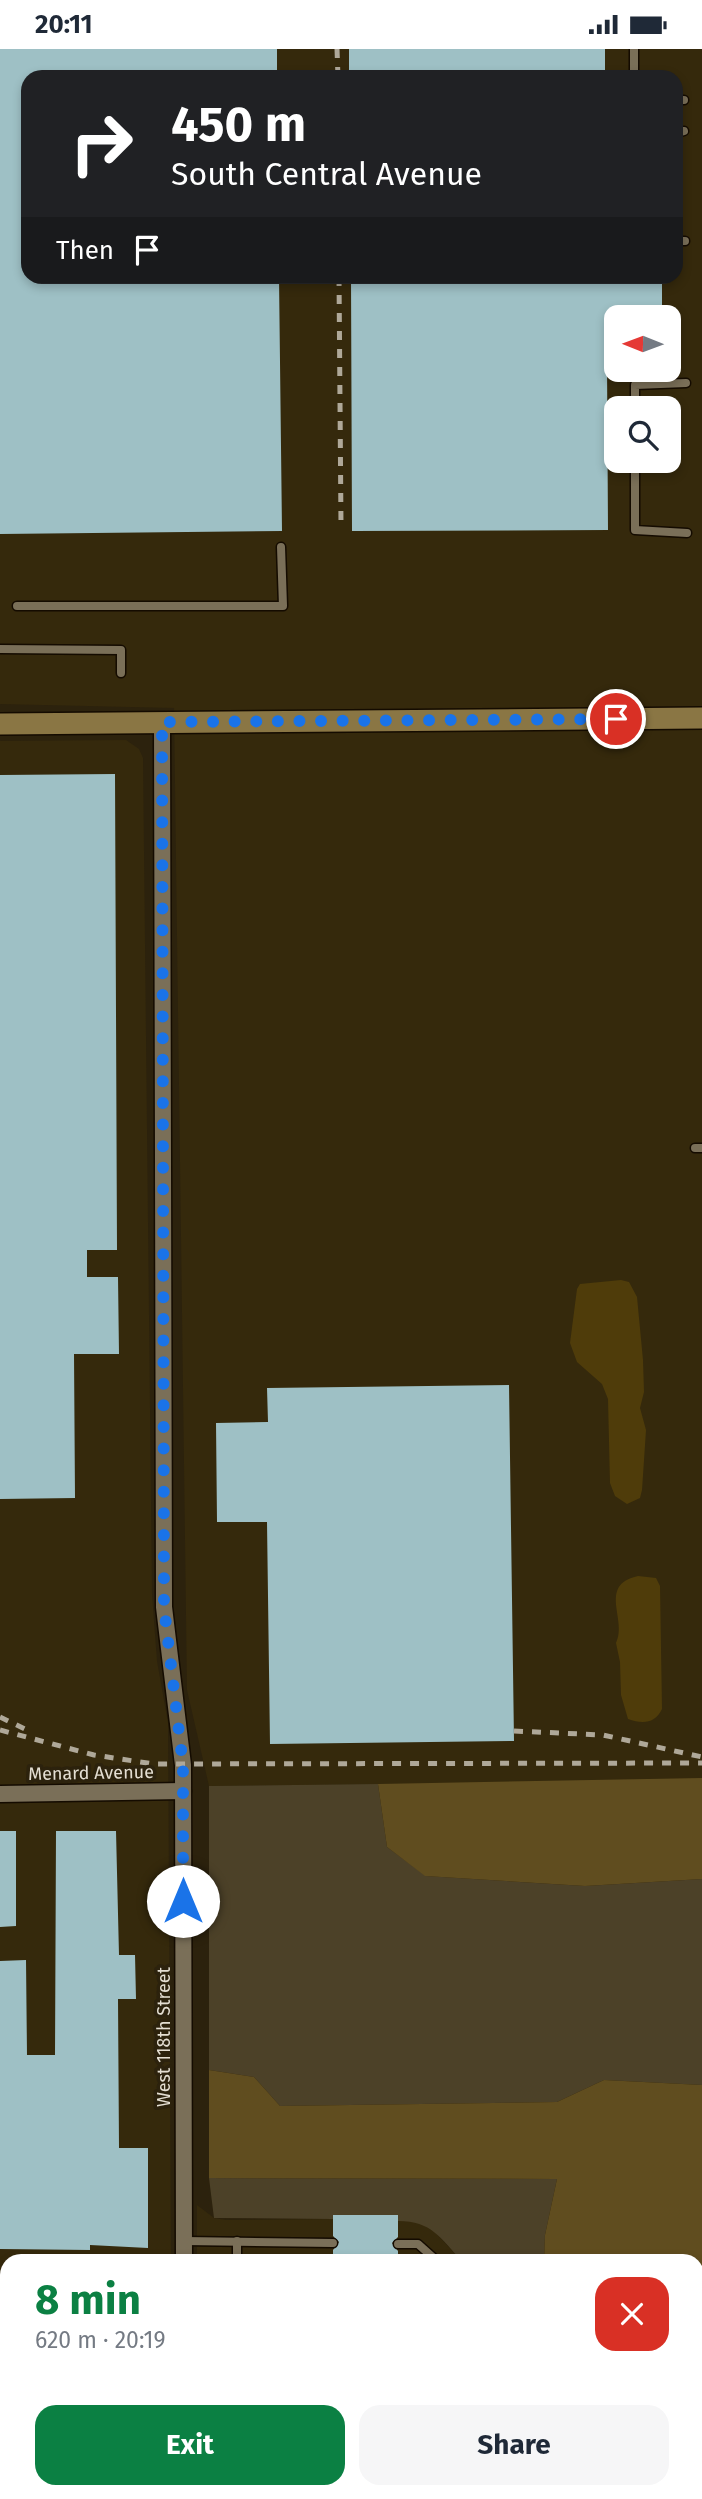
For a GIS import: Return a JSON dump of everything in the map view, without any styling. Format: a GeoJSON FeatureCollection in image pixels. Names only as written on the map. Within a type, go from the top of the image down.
{"type":"FeatureCollection","features":[{"type":"Feature","properties":{"kind":"street"},"geometry":{"type":"LineString","coordinates":[[0,724],[702,718]]}},
{"type":"Feature","properties":{"kind":"street","name":"West 118th Street"},"geometry":{"type":"LineString","coordinates":[[162,722],[164,1607],[183,1765],[184,2254]]}},
{"type":"Feature","properties":{"kind":"street","name":"Menard Avenue"},"geometry":{"type":"LineString","coordinates":[[0,1794],[183,1791]]}},
{"type":"Feature","properties":{"kind":"lane"},"geometry":{"type":"LineString","coordinates":[[634,49],[634,70]]}},
{"type":"Feature","properties":{"kind":"lane"},"geometry":{"type":"LineString","coordinates":[[635,396],[635,385],[686,383]]}},
{"type":"Feature","properties":{"kind":"lane"},"geometry":{"type":"LineString","coordinates":[[635,473],[635,530],[687,533]]}},
{"type":"Feature","properties":{"kind":"lane"},"geometry":{"type":"LineString","coordinates":[[17,606],[283,606],[281,547]]}},
{"type":"Feature","properties":{"kind":"lane"},"geometry":{"type":"LineString","coordinates":[[0,649],[121,650],[121,673]]}},
{"type":"Feature","properties":{"kind":"lane"},"geometry":{"type":"LineString","coordinates":[[184,2241],[333,2243]]}},
{"type":"Feature","properties":{"kind":"lane"},"geometry":{"type":"LineString","coordinates":[[237,2241],[237,2254]]}},
{"type":"Feature","properties":{"kind":"lane"},"geometry":{"type":"LineString","coordinates":[[398,2244],[418,2245],[429,2254]]}},
{"type":"Feature","properties":{"kind":"shaded area"},"geometry":{"type":"Polygon","coordinates":[[[0,49],[702,49],[702,1781],[209,1786],[187,1690],[174,708],[0,704],[0,49]]]}},
{"type":"Feature","properties":{"kind":"shaded area"},"geometry":{"type":"Polygon","coordinates":[[[126,740],[139,749],[143,758],[152,1594],[157,1661],[168,1723],[171,2254],[0,2254],[0,741],[126,740]]]}},
{"type":"Feature","properties":{"kind":"shaded area"},"geometry":{"type":"Polygon","coordinates":[[[621,1280],[629,1282],[637,1297],[644,1392],[640,1408],[646,1430],[640,1498],[627,1504],[615,1496],[610,1483],[608,1399],[602,1384],[577,1362],[570,1343],[577,1289],[580,1284],[621,1280]]]}},
{"type":"Feature","properties":{"kind":"shaded area"},"geometry":{"type":"Polygon","coordinates":[[[638,1576],[656,1578],[660,1586],[662,1709],[656,1718],[643,1722],[628,1719],[621,1695],[620,1662],[616,1643],[619,1624],[616,1595],[619,1587],[638,1576]]]}},
{"type":"Feature","properties":{"kind":"shaded area"},"geometry":{"type":"Polygon","coordinates":[[[702,1778],[702,1879],[585,1886],[425,1876],[387,1847],[378,1784],[702,1778]]]}},
{"type":"Feature","properties":{"kind":"shaded area"},"geometry":{"type":"Polygon","coordinates":[[[378,1784],[387,1847],[426,1876],[585,1886],[702,1879],[702,2085],[604,2080],[557,2102],[280,2106],[254,2077],[209,2070],[209,1786],[378,1784]]]}},
{"type":"Feature","properties":{"kind":"shaded area"},"geometry":{"type":"Polygon","coordinates":[[[209,2070],[254,2077],[280,2106],[557,2102],[604,2080],[702,2085],[702,2254],[544,2254],[545,2235],[557,2179],[209,2178],[209,2070]]]}},
{"type":"Feature","properties":{"kind":"shaded area"},"geometry":{"type":"Polygon","coordinates":[[[209,2178],[557,2179],[545,2235],[544,2254],[456,2254],[434,2232],[419,2224],[398,2221],[397,2215],[333,2215],[333,2219],[214,2218],[209,2178]]]}},
{"type":"Feature","properties":{"kind":"shaded area"},"geometry":{"type":"Polygon","coordinates":[[[197,2205],[214,2218],[226,2220],[333,2219],[333,2215],[398,2215],[398,2221],[416,2221],[429,2226],[455,2254],[197,2254],[197,2205]]]}},
{"type":"Feature","properties":{"kind":"building"},"geometry":{"type":"Polygon","coordinates":[[[0,49],[277,49],[277,70],[21,70],[21,284],[279,284],[282,531],[0,534],[0,49]]]}},
{"type":"Feature","properties":{"kind":"building"},"geometry":{"type":"Polygon","coordinates":[[[349,49],[605,49],[605,70],[349,70],[349,49]]]}},
{"type":"Feature","properties":{"kind":"building"},"geometry":{"type":"Polygon","coordinates":[[[351,284],[662,284],[662,305],[604,305],[604,382],[607,382],[607,396],[604,396],[604,473],[608,473],[608,530],[352,531],[351,284]]]}},
{"type":"Feature","properties":{"kind":"building"},"geometry":{"type":"Polygon","coordinates":[[[115,774],[117,1250],[87,1250],[87,1277],[118,1277],[119,1354],[74,1354],[75,1498],[0,1499],[0,775],[115,774]]]}},
{"type":"Feature","properties":{"kind":"building"},"geometry":{"type":"Polygon","coordinates":[[[509,1385],[514,1741],[270,1744],[267,1522],[217,1522],[216,1423],[268,1422],[267,1388],[509,1385]]]}},
{"type":"Feature","properties":{"kind":"building"},"geometry":{"type":"Polygon","coordinates":[[[0,1831],[16,1831],[16,1926],[0,1927],[0,1831]]]}},
{"type":"Feature","properties":{"kind":"building"},"geometry":{"type":"Polygon","coordinates":[[[56,1831],[116,1831],[119,1955],[135,1955],[136,1999],[118,1999],[119,2148],[148,2148],[148,2248],[90,2245],[90,2250],[0,2249],[0,1961],[26,1960],[27,2055],[55,2055],[56,1831]]]}},
{"type":"Feature","properties":{"kind":"building"},"geometry":{"type":"Polygon","coordinates":[[[333,2215],[398,2215],[398,2237],[392,2243],[398,2254],[333,2254],[339,2242],[333,2236],[333,2215]]]}},
{"type":"Feature","properties":{"kind":"railway"},"geometry":{"type":"LineString","coordinates":[[337,49],[338,70]]}},
{"type":"Feature","properties":{"kind":"railway"},"geometry":{"type":"LineString","coordinates":[[339,284],[341,525]]}},
{"type":"Feature","properties":{"kind":"railway"},"geometry":{"type":"LineString","coordinates":[[0,1717],[25,1729]]}},
{"type":"Feature","properties":{"kind":"railway"},"geometry":{"type":"LineString","coordinates":[[0,1730],[94,1755],[154,1764],[702,1763]]}},
{"type":"Feature","properties":{"kind":"railway"},"geometry":{"type":"LineString","coordinates":[[514,1731],[603,1735],[702,1757]]}},
{"type":"Feature","properties":{"kind":"route"},"geometry":{"type":"LineString","coordinates":[[183,1901],[183,1765],[164,1607],[162,722],[616,719]]}}]}
